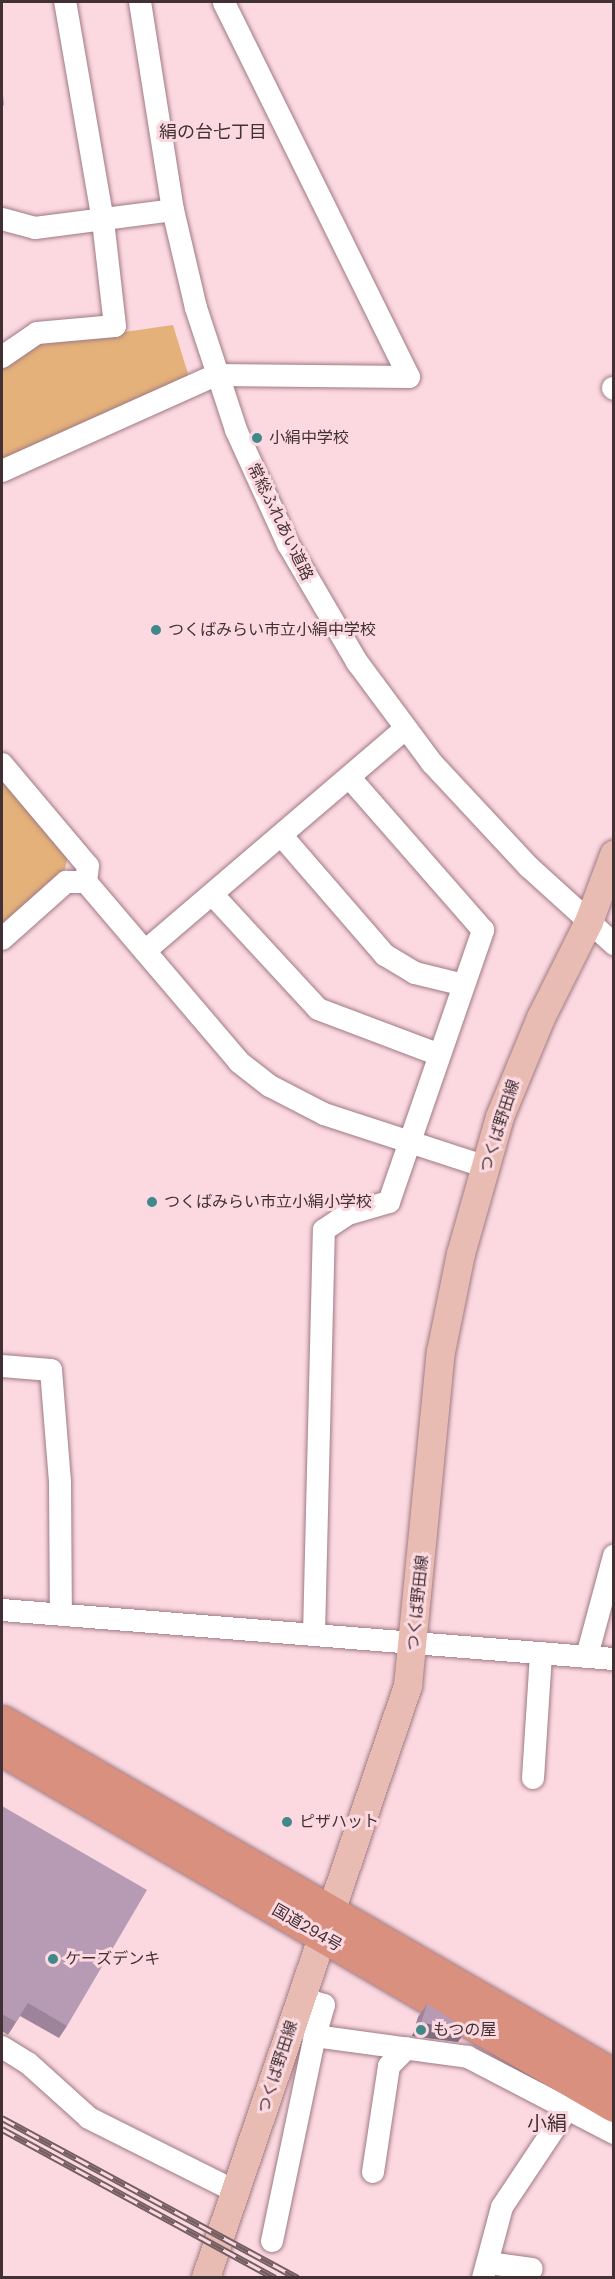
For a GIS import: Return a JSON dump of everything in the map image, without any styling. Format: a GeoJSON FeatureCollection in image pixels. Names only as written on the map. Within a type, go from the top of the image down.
{"type":"FeatureCollection","features":[{"type":"Feature","properties":{"kind":"highway","name":"国道294号"},"geometry":{"type":"LineString","coordinates":[[2,1722],[607,2096]]}},
{"type":"Feature","properties":{"kind":"highway","name":"国道294号"},"geometry":{"type":"LineString","coordinates":[[2,1749],[327,1925]]}},
{"type":"Feature","properties":{"kind":"main road","name":"つくば野田線"},"geometry":{"type":"LineString","coordinates":[[206,2277],[237,2192],[408,1686],[415,1642],[441,1352],[461,1254],[500,1117],[524,1058],[589,922],[614,855]]}},
{"type":"Feature","properties":{"kind":"main road","name":"つくば野田線"},"geometry":{"type":"LineString","coordinates":[[589,922],[614,894]]}},
{"type":"Feature","properties":{"kind":"street"},"geometry":{"type":"LineString","coordinates":[[3,352],[37,333],[115,326],[103,221],[65,2]]}},
{"type":"Feature","properties":{"kind":"street","name":"常総ふれあい道路"},"geometry":{"type":"LineString","coordinates":[[140,2],[173,210],[216,375],[256,476],[288,544],[357,662],[405,729],[465,802],[614,944]]}},
{"type":"Feature","properties":{"kind":"street"},"geometry":{"type":"LineString","coordinates":[[2,471],[216,375],[409,377],[224,2]]}},
{"type":"Feature","properties":{"kind":"street"},"geometry":{"type":"LineString","coordinates":[[2,219],[35,228],[103,221],[173,210]]}},
{"type":"Feature","properties":{"kind":"street"},"geometry":{"type":"LineString","coordinates":[[144,951],[405,729]]}},
{"type":"Feature","properties":{"kind":"street"},"geometry":{"type":"LineString","coordinates":[[2,764],[88,866],[86,882],[239,1062],[270,1086],[324,1114],[486,1167]]}},
{"type":"Feature","properties":{"kind":"street"},"geometry":{"type":"LineString","coordinates":[[314,1634],[324,1230],[348,1214],[389,1202],[437,1054],[483,930],[349,777]]}},
{"type":"Feature","properties":{"kind":"street"},"geometry":{"type":"LineString","coordinates":[[281,835],[385,955],[415,973],[464,985]]}},
{"type":"Feature","properties":{"kind":"street"},"geometry":{"type":"LineString","coordinates":[[2,939],[66,882],[86,882]]}},
{"type":"Feature","properties":{"kind":"street"},"geometry":{"type":"LineString","coordinates":[[212,894],[318,1010],[437,1054]]}},
{"type":"Feature","properties":{"kind":"street"},"geometry":{"type":"LineString","coordinates":[[2,1366],[51,1370],[60,1483],[61,1614]]}},
{"type":"Feature","properties":{"kind":"street"},"geometry":{"type":"LineString","coordinates":[[587,1656],[614,1556]]}},
{"type":"Feature","properties":{"kind":"street"},"geometry":{"type":"LineString","coordinates":[[2,1610],[614,1659]]}},
{"type":"Feature","properties":{"kind":"street"},"geometry":{"type":"LineString","coordinates":[[533,1778],[541,1653]]}},
{"type":"Feature","properties":{"kind":"street"},"geometry":{"type":"LineString","coordinates":[[272,2241],[315,2036],[324,2005],[301,1998]]}},
{"type":"Feature","properties":{"kind":"street"},"geometry":{"type":"LineString","coordinates":[[315,2036],[468,2056],[568,2108]]}},
{"type":"Feature","properties":{"kind":"street"},"geometry":{"type":"LineString","coordinates":[[2,2047],[28,2063],[89,2118],[237,2192]]}},
{"type":"Feature","properties":{"kind":"street"},"geometry":{"type":"LineString","coordinates":[[373,2172],[389,2066],[407,2048]]}},
{"type":"Feature","properties":{"kind":"street"},"geometry":{"type":"LineString","coordinates":[[532,2269],[486,2270],[502,2207],[568,2108],[607,2096],[614,2133]]}},
{"type":"Feature","properties":{"kind":"shaded area"},"geometry":{"type":"Polygon","coordinates":[[[173,325],[189,377],[2,459],[2,369],[19,351],[33,345],[173,325]]]}},
{"type":"Feature","properties":{"kind":"shaded area"},"geometry":{"type":"Polygon","coordinates":[[[2,779],[68,855],[65,869],[2,924],[2,779]]]}},
{"type":"Feature","properties":{"kind":"building","name":"ケーズデンキ"},"geometry":{"type":"Polygon","coordinates":[[[2,1806],[147,1890],[67,2026],[28,2003],[16,2022],[2,2014],[2,1806]]]}},
{"type":"Feature","properties":{"kind":"building"},"geometry":{"type":"Polygon","coordinates":[[[427,2004],[467,2029],[421,2023],[427,2004]]]}},
{"type":"Feature","properties":{"kind":"railway"},"geometry":{"type":"LineString","coordinates":[[2,2118],[298,2278]]}},
{"type":"Feature","properties":{"kind":"railway"},"geometry":{"type":"LineString","coordinates":[[2,2129],[275,2278]]}},
{"type":"Feature","properties":{"kind":"place","name":"小絹中学校"},"geometry":{"type":"Point","coordinates":[257,438]}},
{"type":"Feature","properties":{"kind":"place","name":"つくばみらい市立小絹中学校"},"geometry":{"type":"Point","coordinates":[156,630]}},
{"type":"Feature","properties":{"kind":"place","name":"つくばみらい市立小絹小学校"},"geometry":{"type":"Point","coordinates":[152,1202]}},
{"type":"Feature","properties":{"kind":"place","name":"ピザハット"},"geometry":{"type":"Point","coordinates":[287,1822]}},
{"type":"Feature","properties":{"kind":"place","name":"ケーズデンキ"},"geometry":{"type":"Point","coordinates":[53,1959]}},
{"type":"Feature","properties":{"kind":"place","name":"もつの屋"},"geometry":{"type":"Point","coordinates":[421,2030]}},
{"type":"Feature","properties":{"kind":"district","name":"絹の台七丁目"},"geometry":{"type":"Point","coordinates":[213,132]}},
{"type":"Feature","properties":{"kind":"district","name":"小絹"},"geometry":{"type":"Point","coordinates":[547,2123]}}]}
